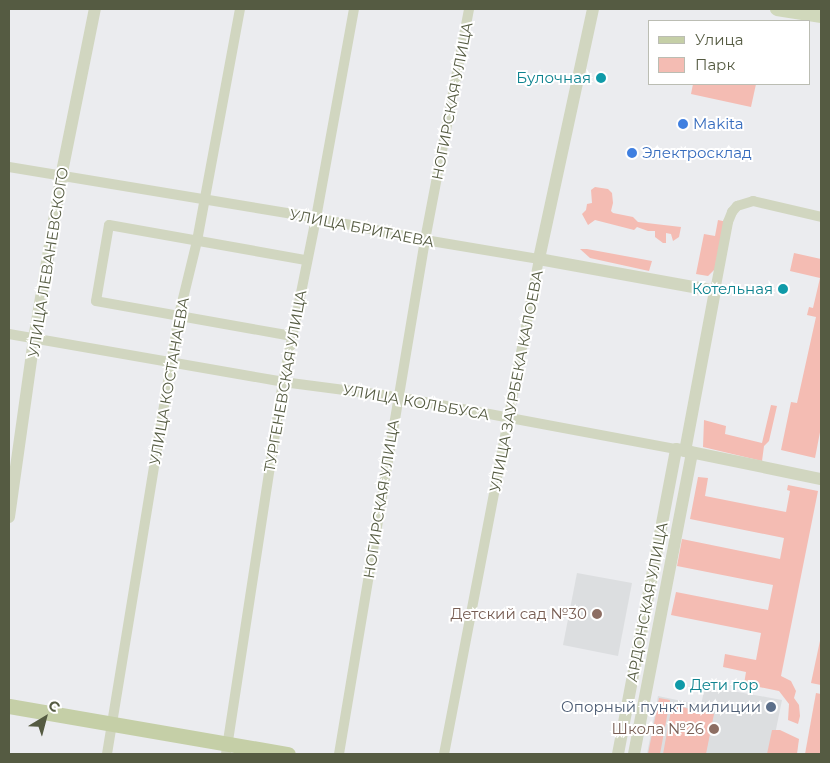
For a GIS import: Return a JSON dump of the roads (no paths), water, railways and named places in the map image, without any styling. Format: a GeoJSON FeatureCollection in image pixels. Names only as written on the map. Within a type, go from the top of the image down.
{"type":"FeatureCollection","features":[{"type":"Feature","properties":{"kind":"main road"},"geometry":{"type":"LineString","coordinates":[[777,9],[821,16]]}},
{"type":"Feature","properties":{"kind":"main road"},"geometry":{"type":"LineString","coordinates":[[9,706],[113,724],[227,749],[288,754]]}},
{"type":"Feature","properties":{"kind":"street","name":"УЛИЦА ЛЕВАНЕВСКОГО"},"geometry":{"type":"LineString","coordinates":[[9,515],[34,339],[62,176],[95,9]]}},
{"type":"Feature","properties":{"kind":"street","name":"УЛИЦА КОСТАНАЕВА"},"geometry":{"type":"LineString","coordinates":[[107,754],[179,315],[197,240],[240,9]]}},
{"type":"Feature","properties":{"kind":"street","name":"ТУРГЕНЕВСКАЯ УЛИЦА"},"geometry":{"type":"LineString","coordinates":[[227,749],[283,382],[306,260],[316,218],[354,9]]}},
{"type":"Feature","properties":{"kind":"street","name":"НОГИРСКАЯ УЛИЦА"},"geometry":{"type":"LineString","coordinates":[[339,754],[425,240],[469,9]]}},
{"type":"Feature","properties":{"kind":"street","name":"УЛИЦА ЗАУРБЕКА КАЛОЕВА"},"geometry":{"type":"LineString","coordinates":[[444,754],[539,259],[593,9]]}},
{"type":"Feature","properties":{"kind":"street","name":"УЛИЦА БРИТАЕВА"},"geometry":{"type":"LineString","coordinates":[[9,167],[316,218],[425,240],[715,291]]}},
{"type":"Feature","properties":{"kind":"street","name":"АРДОНСКАЯ УЛИЦА"},"geometry":{"type":"LineString","coordinates":[[618,754],[684,451],[728,222],[737,206],[752,201],[821,217]]}},
{"type":"Feature","properties":{"kind":"street"},"geometry":{"type":"LineString","coordinates":[[292,336],[96,300],[109,225],[306,260]]}},
{"type":"Feature","properties":{"kind":"street","name":"УЛИЦА КОЛЬБУСА"},"geometry":{"type":"LineString","coordinates":[[9,334],[283,382],[398,397],[821,479]]}},
{"type":"Feature","properties":{"kind":"street","name":"АРДОНСКАЯ УЛИЦА"},"geometry":{"type":"LineString","coordinates":[[634,754],[684,451]]}},
{"type":"Feature","properties":{"kind":"place","name":"Булочная"},"geometry":{"type":"Point","coordinates":[601,78]}},
{"type":"Feature","properties":{"kind":"place","name":"Makita"},"geometry":{"type":"Point","coordinates":[683,124]}},
{"type":"Feature","properties":{"kind":"place","name":"Электросклад"},"geometry":{"type":"Point","coordinates":[632,153]}},
{"type":"Feature","properties":{"kind":"place","name":"Котельная"},"geometry":{"type":"Point","coordinates":[783,289]}},
{"type":"Feature","properties":{"kind":"place","name":"Детский сад №30"},"geometry":{"type":"Point","coordinates":[597,614]}},
{"type":"Feature","properties":{"kind":"place","name":"Дети гор"},"geometry":{"type":"Point","coordinates":[680,685]}},
{"type":"Feature","properties":{"kind":"place","name":"Опорный пункт милиции"},"geometry":{"type":"Point","coordinates":[771,707]}},
{"type":"Feature","properties":{"kind":"place","name":"Школа №26"},"geometry":{"type":"Point","coordinates":[714,729]}}]}
